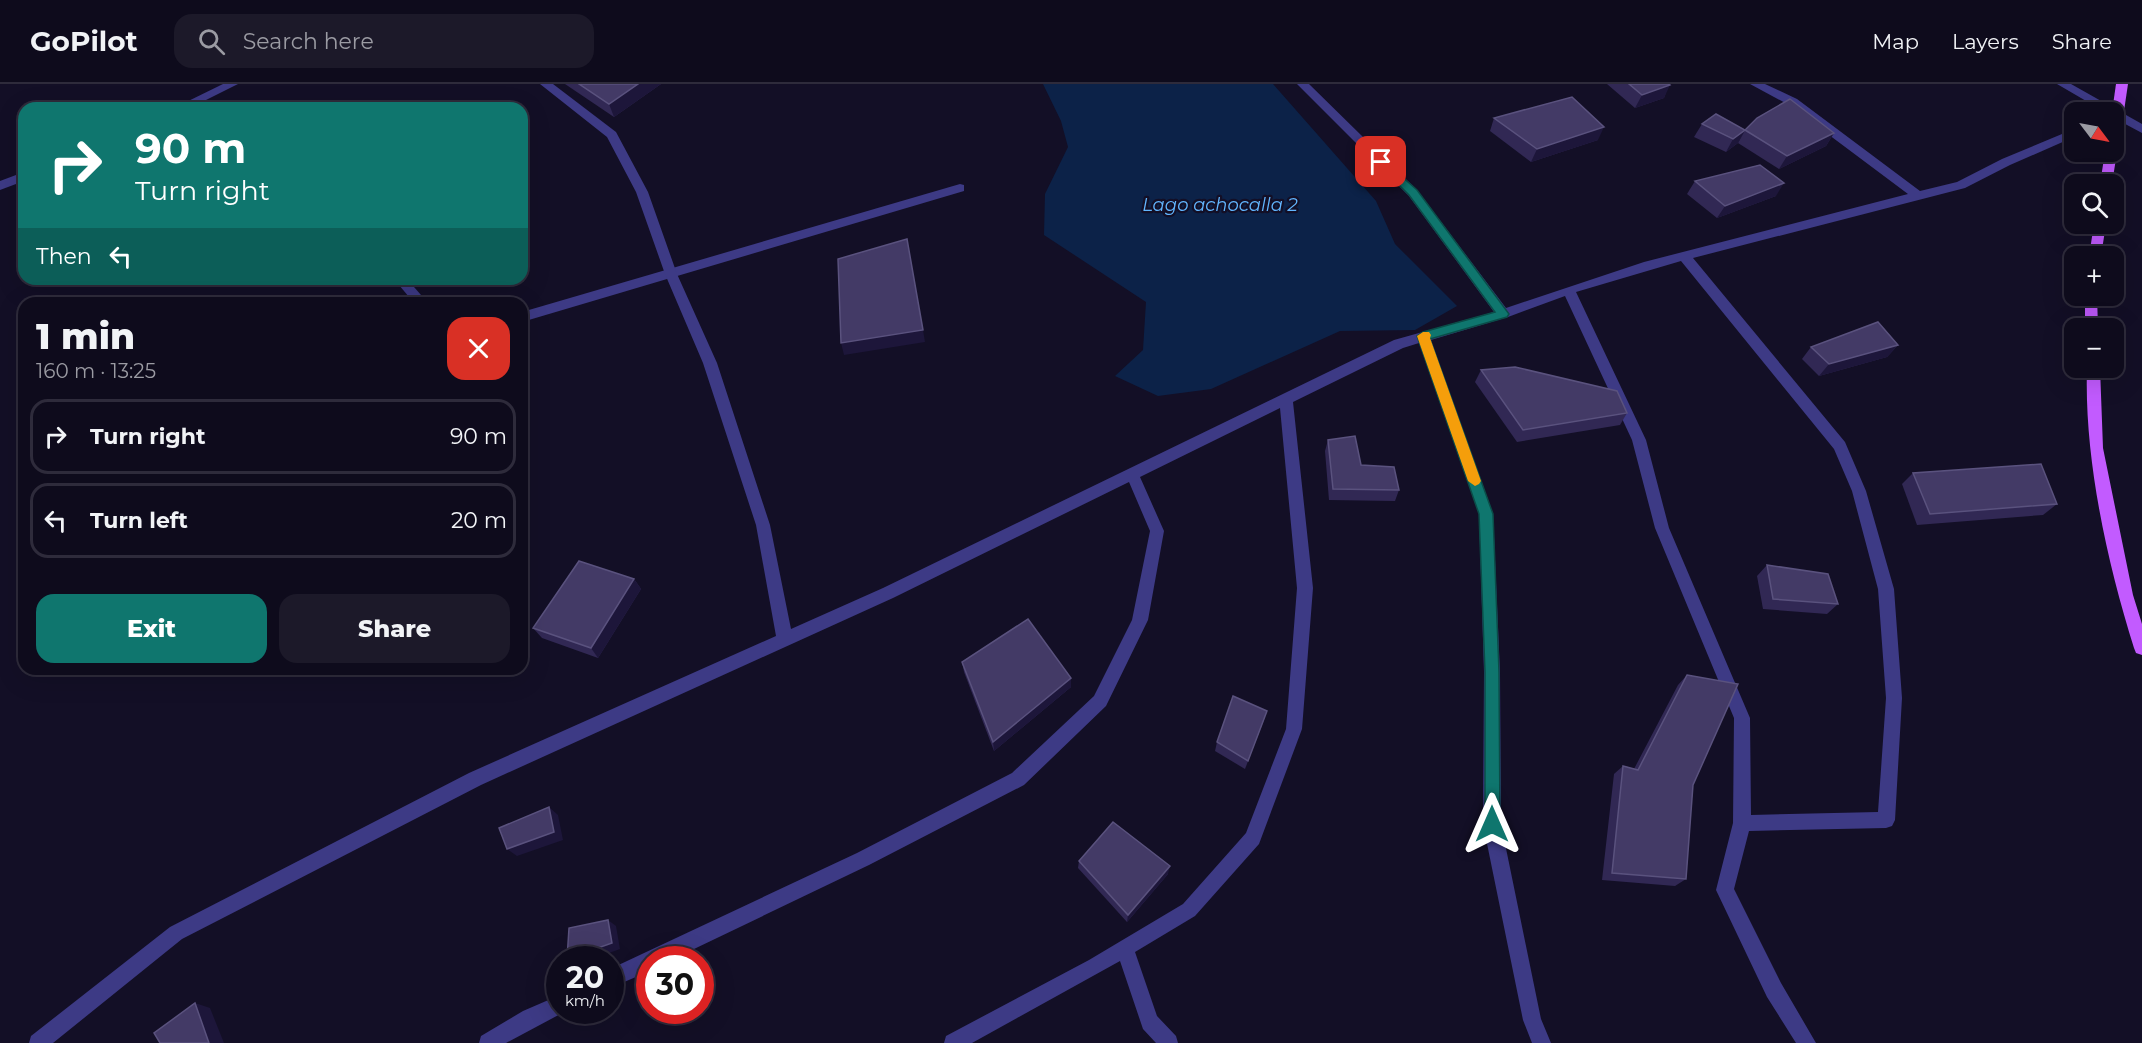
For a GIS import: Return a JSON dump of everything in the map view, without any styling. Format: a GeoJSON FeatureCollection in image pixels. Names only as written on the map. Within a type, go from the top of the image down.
{"type":"FeatureCollection","features":[{"type":"Feature","properties":{"kind":"main road"},"geometry":{"type":"LineString","coordinates":[[2117,102],[2122,84]]}},
{"type":"Feature","properties":{"kind":"main road"},"geometry":{"type":"LineString","coordinates":[[2093,378],[2096,448],[2126,596],[2142,648]]}},
{"type":"Feature","properties":{"kind":"street"},"geometry":{"type":"LineString","coordinates":[[193,102],[232,84]]}},
{"type":"Feature","properties":{"kind":"street"},"geometry":{"type":"LineString","coordinates":[[546,84],[612,135],[642,192],[671,274],[710,363],[762,525],[784,640]]}},
{"type":"Feature","properties":{"kind":"street"},"geometry":{"type":"LineString","coordinates":[[1303,84],[1413,192],[1503,314]]}},
{"type":"Feature","properties":{"kind":"street"},"geometry":{"type":"LineString","coordinates":[[1756,84],[1793,102],[1917,195]]}},
{"type":"Feature","properties":{"kind":"street"},"geometry":{"type":"LineString","coordinates":[[2063,84],[2094,102]]}},
{"type":"Feature","properties":{"kind":"street"},"geometry":{"type":"LineString","coordinates":[[2124,119],[2142,129]]}},
{"type":"Feature","properties":{"kind":"street"},"geometry":{"type":"LineString","coordinates":[[38,1043],[176,933],[475,779],[888,593],[1399,344],[1503,314],[1568,290],[1684,256],[1961,185],[2006,162],[2064,137]]}},
{"type":"Feature","properties":{"kind":"street"},"geometry":{"type":"LineString","coordinates":[[0,186],[18,178]]}},
{"type":"Feature","properties":{"kind":"street"},"geometry":{"type":"LineString","coordinates":[[528,315],[960,188]]}},
{"type":"Feature","properties":{"kind":"street"},"geometry":{"type":"LineString","coordinates":[[1684,256],[1840,446],[1860,491],[1886,589],[1894,698],[1886,820],[1742,823]]}},
{"type":"Feature","properties":{"kind":"street"},"geometry":{"type":"LineString","coordinates":[[406,285],[416,297]]}},
{"type":"Feature","properties":{"kind":"street"},"geometry":{"type":"LineString","coordinates":[[1568,290],[1639,440],[1662,528],[1742,718],[1742,823],[1725,890],[1773,990],[1807,1043]]}},
{"type":"Feature","properties":{"kind":"street"},"geometry":{"type":"LineString","coordinates":[[1423,336],[1486,514],[1492,672],[1492,824],[1532,1020],[1542,1043]]}},
{"type":"Feature","properties":{"kind":"street"},"geometry":{"type":"LineString","coordinates":[[953,1043],[1189,910],[1253,837],[1294,729],[1305,588],[1286,399]]}},
{"type":"Feature","properties":{"kind":"street"},"geometry":{"type":"LineString","coordinates":[[680,946],[863,859],[1018,779],[1100,701],[1140,620],[1157,531],[1132,474]]}},
{"type":"Feature","properties":{"kind":"street"},"geometry":{"type":"LineString","coordinates":[[1125,948],[1150,1022],[1169,1043]]}},
{"type":"Feature","properties":{"kind":"street"},"geometry":{"type":"LineString","coordinates":[[488,1043],[546,1011]]}},
{"type":"Feature","properties":{"kind":"water","name":"Lago achocalla 2"},"geometry":{"type":"Polygon","coordinates":[[[1043,84],[1273,84],[1376,201],[1395,244],[1457,306],[1415,330],[1340,331],[1211,389],[1158,396],[1115,376],[1143,350],[1146,302],[1044,235],[1045,194],[1068,147],[1061,121],[1043,84]]]}},
{"type":"Feature","properties":{"kind":"building"},"geometry":{"type":"Polygon","coordinates":[[[579,84],[638,84],[609,104],[579,84]]]}},
{"type":"Feature","properties":{"kind":"building"},"geometry":{"type":"Polygon","coordinates":[[[1629,84],[1669,84],[1670,85],[1642,95],[1629,84]]]}},
{"type":"Feature","properties":{"kind":"building"},"geometry":{"type":"Polygon","coordinates":[[[1572,97],[1604,127],[1537,149],[1494,118],[1572,97]]]}},
{"type":"Feature","properties":{"kind":"building"},"geometry":{"type":"Polygon","coordinates":[[[1790,99],[1834,133],[1787,156],[1745,130],[1757,118],[1790,99]]]}},
{"type":"Feature","properties":{"kind":"building"},"geometry":{"type":"Polygon","coordinates":[[[1716,114],[1745,130],[1733,139],[1702,124],[1716,114]]]}},
{"type":"Feature","properties":{"kind":"building"},"geometry":{"type":"Polygon","coordinates":[[[1760,165],[1784,183],[1725,206],[1695,181],[1760,165]]]}},
{"type":"Feature","properties":{"kind":"building"},"geometry":{"type":"Polygon","coordinates":[[[907,239],[923,330],[841,343],[838,259],[907,239]]]}},
{"type":"Feature","properties":{"kind":"building"},"geometry":{"type":"Polygon","coordinates":[[[1878,322],[1898,345],[1829,364],[1811,347],[1878,322]]]}},
{"type":"Feature","properties":{"kind":"building"},"geometry":{"type":"Polygon","coordinates":[[[1515,367],[1617,391],[1627,413],[1523,430],[1481,370],[1515,367]]]}},
{"type":"Feature","properties":{"kind":"building"},"geometry":{"type":"Polygon","coordinates":[[[1355,436],[1361,465],[1394,467],[1399,490],[1333,489],[1328,440],[1355,436]]]}},
{"type":"Feature","properties":{"kind":"building"},"geometry":{"type":"Polygon","coordinates":[[[2041,464],[2057,504],[1930,514],[1913,473],[2041,464]]]}},
{"type":"Feature","properties":{"kind":"building"},"geometry":{"type":"Polygon","coordinates":[[[579,561],[634,579],[591,648],[533,628],[579,561]]]}},
{"type":"Feature","properties":{"kind":"building"},"geometry":{"type":"Polygon","coordinates":[[[1767,565],[1828,574],[1838,604],[1773,599],[1767,565]]]}},
{"type":"Feature","properties":{"kind":"building"},"geometry":{"type":"Polygon","coordinates":[[[1028,619],[1071,678],[993,742],[962,662],[1028,619]]]}},
{"type":"Feature","properties":{"kind":"building"},"geometry":{"type":"Polygon","coordinates":[[[1687,675],[1738,684],[1693,785],[1686,879],[1612,873],[1623,766],[1638,770],[1687,675]]]}},
{"type":"Feature","properties":{"kind":"building"},"geometry":{"type":"Polygon","coordinates":[[[1233,696],[1267,711],[1248,761],[1217,742],[1233,696]]]}},
{"type":"Feature","properties":{"kind":"building"},"geometry":{"type":"Polygon","coordinates":[[[549,807],[554,832],[507,849],[499,828],[549,807]]]}},
{"type":"Feature","properties":{"kind":"building"},"geometry":{"type":"Polygon","coordinates":[[[1113,822],[1170,866],[1128,915],[1079,861],[1113,822]]]}},
{"type":"Feature","properties":{"kind":"building"},"geometry":{"type":"Polygon","coordinates":[[[608,920],[612,943],[604,946],[568,946],[569,928],[608,920]]]}},
{"type":"Feature","properties":{"kind":"building"},"geometry":{"type":"Polygon","coordinates":[[[195,1003],[209,1043],[160,1043],[154,1033],[195,1003]]]}},
{"type":"Feature","properties":{"kind":"slow traffic"},"geometry":{"type":"LineString","coordinates":[[1425,335],[1423,336],[1475,481]]}},
{"type":"Feature","properties":{"kind":"route"},"geometry":{"type":"LineString","coordinates":[[1381,162],[1413,192],[1503,314],[1423,336],[1486,514],[1492,672],[1492,824]]}}]}
